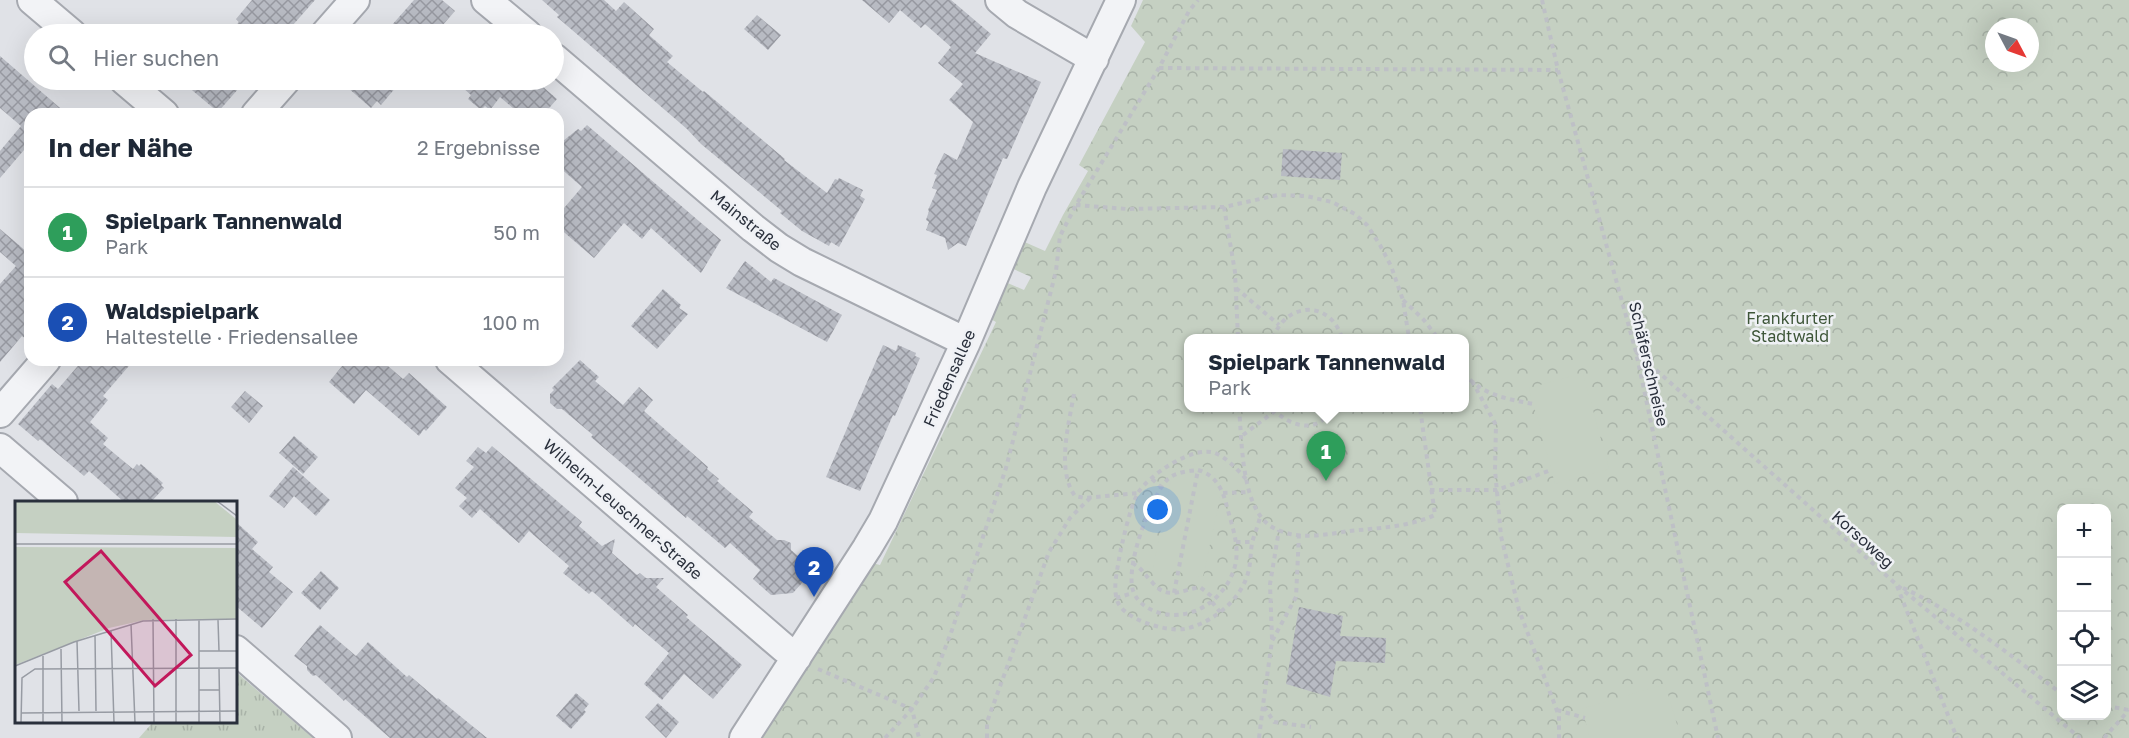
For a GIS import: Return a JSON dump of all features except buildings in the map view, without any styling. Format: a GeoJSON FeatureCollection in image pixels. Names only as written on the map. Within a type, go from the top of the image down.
{"type":"FeatureCollection","features":[{"type":"Feature","properties":{"kind":"street"},"geometry":{"type":"LineString","coordinates":[[32,0],[60,24]]}},
{"type":"Feature","properties":{"kind":"street"},"geometry":{"type":"LineString","coordinates":[[334,24],[355,0]]}},
{"type":"Feature","properties":{"kind":"street"},"geometry":{"type":"LineString","coordinates":[[486,0],[514,24]]}},
{"type":"Feature","properties":{"kind":"street"},"geometry":{"type":"LineString","coordinates":[[1000,0],[1017,14],[1094,58]]}},
{"type":"Feature","properties":{"kind":"street","name":"Friedensallee"},"geometry":{"type":"LineString","coordinates":[[744,738],[883,520],[966,342],[1032,187],[1121,0]]}},
{"type":"Feature","properties":{"kind":"street","name":"Mainstraße"},"geometry":{"type":"LineString","coordinates":[[564,67],[779,248],[808,265],[966,342]]}},
{"type":"Feature","properties":{"kind":"street"},"geometry":{"type":"LineString","coordinates":[[136,90],[157,108]]}},
{"type":"Feature","properties":{"kind":"street"},"geometry":{"type":"LineString","coordinates":[[261,108],[277,90]]}},
{"type":"Feature","properties":{"kind":"street"},"geometry":{"type":"LineString","coordinates":[[0,412],[41,366]]}},
{"type":"Feature","properties":{"kind":"street","name":"Wilhelm-Leuschner-Straße"},"geometry":{"type":"LineString","coordinates":[[457,366],[797,657]]}},
{"type":"Feature","properties":{"kind":"street"},"geometry":{"type":"LineString","coordinates":[[0,448],[62,501]]}},
{"type":"Feature","properties":{"kind":"street"},"geometry":{"type":"LineString","coordinates":[[237,651],[338,738]]}},
{"type":"Feature","properties":{"kind":"path"},"geometry":{"type":"LineString","coordinates":[[885,738],[912,709],[934,677],[1006,468],[1056,271],[1060,236],[1076,205],[1159,68],[1189,11],[1198,0]]}},
{"type":"Feature","properties":{"kind":"path","name":"Schäferschneise"},"geometry":{"type":"LineString","coordinates":[[1542,0],[1558,70],[1636,352],[1718,738]]}},
{"type":"Feature","properties":{"kind":"path"},"geometry":{"type":"LineString","coordinates":[[1159,68],[1558,70]]}},
{"type":"Feature","properties":{"kind":"path"},"geometry":{"type":"LineString","coordinates":[[1076,205],[1127,209],[1224,207],[1278,195],[1306,196],[1332,202],[1354,214],[1367,225],[1380,245],[1391,266],[1403,300],[1408,334]]}},
{"type":"Feature","properties":{"kind":"path"},"geometry":{"type":"LineString","coordinates":[[1224,207],[1236,288],[1238,334]]}},
{"type":"Feature","properties":{"kind":"path"},"geometry":{"type":"LineString","coordinates":[[1236,288],[1279,326]]}},
{"type":"Feature","properties":{"kind":"path"},"geometry":{"type":"LineString","coordinates":[[1403,300],[1423,319],[1434,334]]}},
{"type":"Feature","properties":{"kind":"path"},"geometry":{"type":"LineString","coordinates":[[1275,334],[1279,326],[1296,311],[1311,308],[1336,324],[1340,334]]}},
{"type":"Feature","properties":{"kind":"path","name":"Korsoweg"},"geometry":{"type":"LineString","coordinates":[[1636,352],[1897,585],[2080,738]]}},
{"type":"Feature","properties":{"kind":"path"},"geometry":{"type":"LineString","coordinates":[[1469,378],[1492,394],[1533,404]]}},
{"type":"Feature","properties":{"kind":"path"},"geometry":{"type":"LineString","coordinates":[[1472,381],[1496,425],[1495,470],[1501,536],[1519,610],[1559,716],[1559,738]]}},
{"type":"Feature","properties":{"kind":"path"},"geometry":{"type":"LineString","coordinates":[[1074,394],[1067,436],[1066,476],[1070,489],[1075,496],[1091,497],[1138,493]]}},
{"type":"Feature","properties":{"kind":"path"},"geometry":{"type":"LineString","coordinates":[[1239,412],[1246,479],[1260,517],[1270,527],[1292,534],[1330,534],[1416,523],[1435,515],[1421,412]]}},
{"type":"Feature","properties":{"kind":"path"},"geometry":{"type":"LineString","coordinates":[[1242,436],[1271,412]]}},
{"type":"Feature","properties":{"kind":"path"},"geometry":{"type":"LineString","coordinates":[[1277,412],[1281,418],[1301,425],[1312,425],[1323,420],[1332,412]]}},
{"type":"Feature","properties":{"kind":"path"},"geometry":{"type":"LineString","coordinates":[[1246,479],[1226,460],[1214,453],[1201,451],[1167,466],[1152,479],[1138,493],[1122,543],[1115,588],[1117,603],[1135,619],[1159,626],[1184,629],[1213,618],[1231,603],[1245,581],[1251,562],[1252,542],[1260,517]]}},
{"type":"Feature","properties":{"kind":"path"},"geometry":{"type":"LineString","coordinates":[[1174,593],[1198,470]]}},
{"type":"Feature","properties":{"kind":"path"},"geometry":{"type":"LineString","coordinates":[[1198,470],[1211,476],[1223,493],[1236,542],[1235,565],[1230,577],[1213,601],[1193,612],[1170,615],[1146,607],[1133,593],[1130,575],[1132,563],[1140,534],[1161,487],[1169,478],[1179,473],[1198,470]]}},
{"type":"Feature","properties":{"kind":"path"},"geometry":{"type":"LineString","coordinates":[[1430,490],[1497,490],[1551,470]]}},
{"type":"Feature","properties":{"kind":"path"},"geometry":{"type":"LineString","coordinates":[[1152,479],[1161,487]]}},
{"type":"Feature","properties":{"kind":"path"},"geometry":{"type":"LineString","coordinates":[[1223,493],[1250,492]]}},
{"type":"Feature","properties":{"kind":"path"},"geometry":{"type":"LineString","coordinates":[[987,738],[987,722],[1049,552],[1070,518],[1091,497]]}},
{"type":"Feature","properties":{"kind":"path"},"geometry":{"type":"LineString","coordinates":[[1259,738],[1272,641],[1270,584],[1279,530]]}},
{"type":"Feature","properties":{"kind":"path"},"geometry":{"type":"LineString","coordinates":[[1272,641],[1296,597],[1299,534]]}},
{"type":"Feature","properties":{"kind":"path"},"geometry":{"type":"LineString","coordinates":[[1236,542],[1252,542]]}},
{"type":"Feature","properties":{"kind":"path"},"geometry":{"type":"LineString","coordinates":[[1132,563],[1142,568],[1155,586],[1166,593],[1186,592],[1200,587],[1220,612]]}},
{"type":"Feature","properties":{"kind":"path"},"geometry":{"type":"LineString","coordinates":[[1897,585],[1929,600],[1967,623],[2057,691]]}},
{"type":"Feature","properties":{"kind":"path"},"geometry":{"type":"LineString","coordinates":[[1897,585],[1957,738]]}},
{"type":"Feature","properties":{"kind":"path"},"geometry":{"type":"LineString","coordinates":[[1116,598],[1133,593]]}},
{"type":"Feature","properties":{"kind":"path"},"geometry":{"type":"LineString","coordinates":[[797,657],[824,672],[912,709]]}},
{"type":"Feature","properties":{"kind":"path"},"geometry":{"type":"LineString","coordinates":[[1263,705],[1274,722],[1311,727]]}},
{"type":"Feature","properties":{"kind":"path"},"geometry":{"type":"LineString","coordinates":[[2111,707],[2129,710]]}},
{"type":"Feature","properties":{"kind":"path"},"geometry":{"type":"LineString","coordinates":[[912,709],[919,738]]}},
{"type":"Feature","properties":{"kind":"path"},"geometry":{"type":"LineString","coordinates":[[1556,710],[1585,718]]}},
{"type":"Feature","properties":{"kind":"path"},"geometry":{"type":"LineString","coordinates":[[2104,738],[2129,710]]}},
{"type":"Feature","properties":{"kind":"green space","name":"Frankfurter Stadtwald"},"geometry":{"type":"Polygon","coordinates":[[[1143,0],[2129,0],[2129,738],[757,738],[872,563],[880,565],[996,322],[987,317],[1003,281],[1024,290],[1031,277],[1009,267],[1020,240],[1045,251],[1088,171],[1079,165],[1145,42],[1131,26],[1143,0]]]}},
{"type":"Feature","properties":{"kind":"green space"},"geometry":{"type":"Polygon","coordinates":[[[1583,373],[1609,469],[1555,484],[1529,388],[1583,373]]]}},
{"type":"Feature","properties":{"kind":"green space"},"geometry":{"type":"Polygon","coordinates":[[[1197,464],[1212,471],[1223,483],[1203,577],[1153,567],[1173,471],[1197,464]]]}},
{"type":"Feature","properties":{"kind":"green space"},"geometry":{"type":"Polygon","coordinates":[[[237,673],[313,738],[139,738],[152,723],[237,723],[237,673]]]}},
{"type":"Feature","properties":{"kind":"green space"},"geometry":{"type":"Polygon","coordinates":[[[1665,684],[1681,738],[1590,738],[1582,709],[1665,684]]]}},
{"type":"Feature","properties":{"kind":"place","name":"Spielpark Tannenwald"},"geometry":{"type":"Point","coordinates":[1326,481]}},
{"type":"Feature","properties":{"kind":"place","name":"Waldspielpark"},"geometry":{"type":"Point","coordinates":[814,597]}}]}
